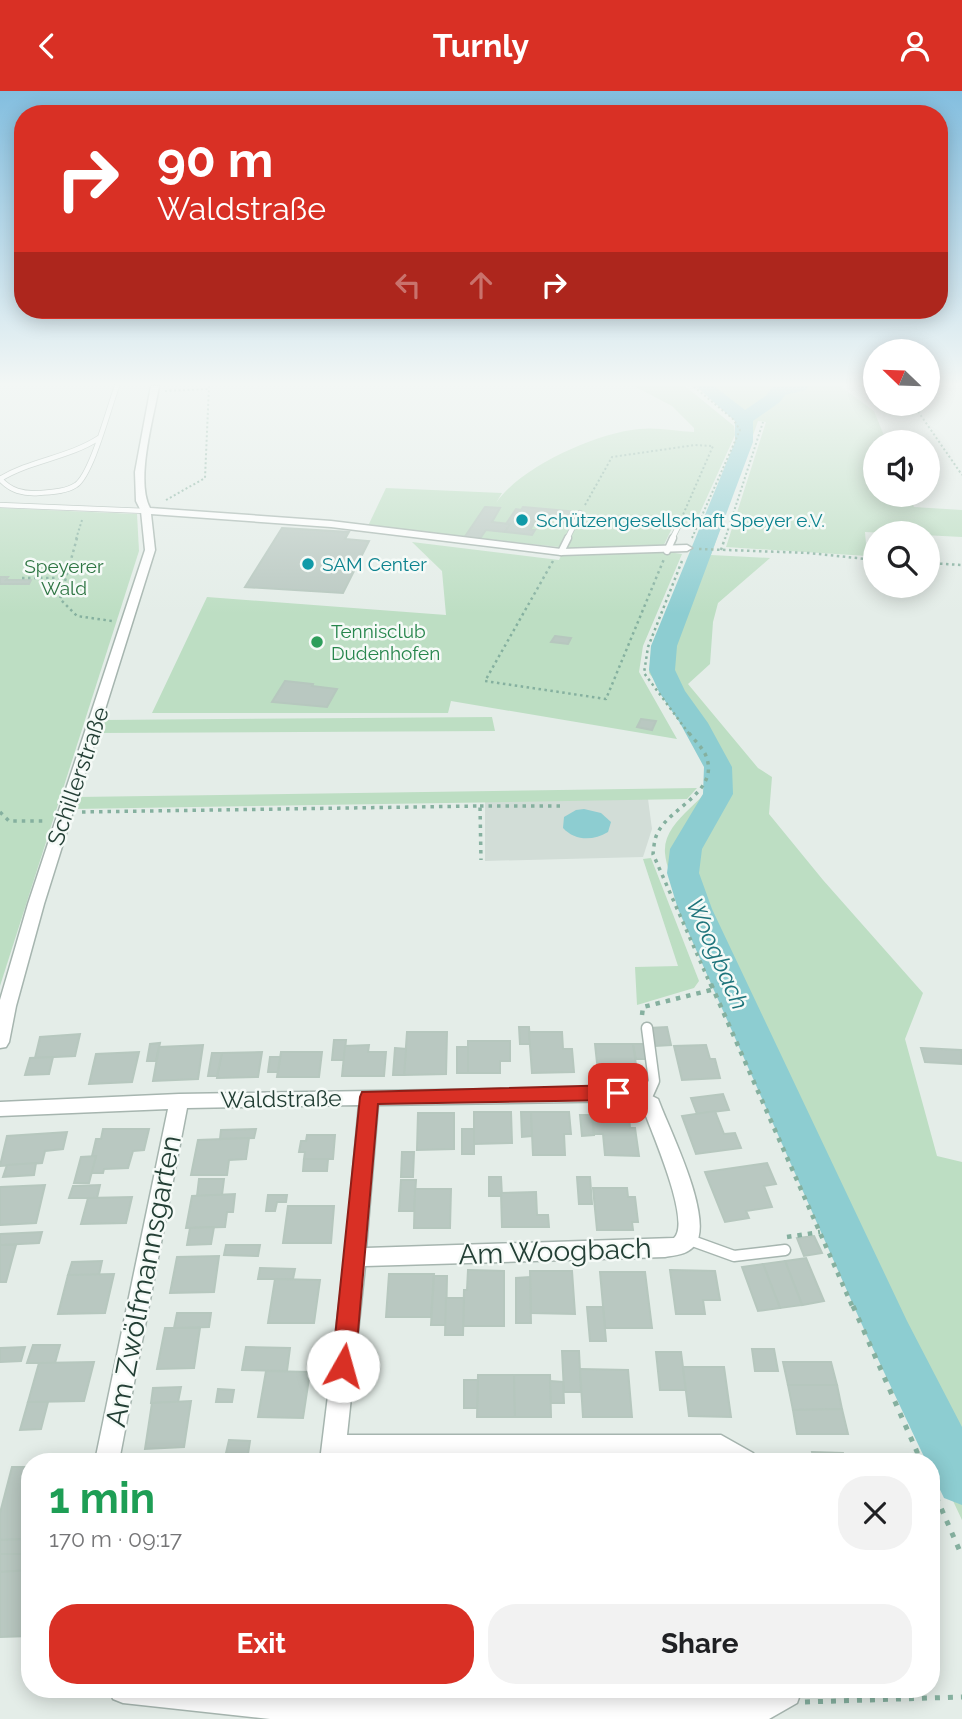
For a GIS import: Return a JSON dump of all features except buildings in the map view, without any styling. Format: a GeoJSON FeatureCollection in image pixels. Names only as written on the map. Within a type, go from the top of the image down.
{"type":"FeatureCollection","features":[{"type":"Feature","properties":{"kind":"street","name":"Schillerstraße"},"geometry":{"type":"LineString","coordinates":[[0,1042],[25,942],[112,674],[149,549],[146,511],[141,501],[142,462]]}},
{"type":"Feature","properties":{"kind":"street"},"geometry":{"type":"LineString","coordinates":[[146,511],[331,524],[558,554],[687,548]]}},
{"type":"Feature","properties":{"kind":"street","name":"Waldstraße"},"geometry":{"type":"LineString","coordinates":[[0,1109],[179,1101],[618,1093],[646,1099]]}},
{"type":"Feature","properties":{"kind":"street"},"geometry":{"type":"LineString","coordinates":[[333,1453],[355,1258],[369,1097]]}},
{"type":"Feature","properties":{"kind":"street"},"geometry":{"type":"LineString","coordinates":[[646,1099],[660,1123],[686,1199],[690,1228],[687,1239]]}},
{"type":"Feature","properties":{"kind":"street","name":"Am Zwölfmannsgarten"},"geometry":{"type":"LineString","coordinates":[[109,1453],[179,1101]]}},
{"type":"Feature","properties":{"kind":"street","name":"Am Woogbach"},"geometry":{"type":"LineString","coordinates":[[355,1258],[665,1248],[679,1246],[687,1239]]}},
{"type":"Feature","properties":{"kind":"street"},"geometry":{"type":"LineString","coordinates":[[379,1453],[698,1446],[721,1447],[731,1453]]}},
{"type":"Feature","properties":{"kind":"street"},"geometry":{"type":"LineString","coordinates":[[220,1698],[295,1705],[741,1710],[765,1707],[778,1698]]}},
{"type":"Feature","properties":{"kind":"lane"},"geometry":{"type":"LineString","coordinates":[[35,462],[0,479],[6,487],[13,490],[40,493],[80,483],[88,476],[94,462]]}},
{"type":"Feature","properties":{"kind":"lane"},"geometry":{"type":"LineString","coordinates":[[0,505],[146,511]]}},
{"type":"Feature","properties":{"kind":"lane"},"geometry":{"type":"LineString","coordinates":[[558,554],[580,513]]}},
{"type":"Feature","properties":{"kind":"lane"},"geometry":{"type":"LineString","coordinates":[[668,549],[679,525]]}},
{"type":"Feature","properties":{"kind":"lane"},"geometry":{"type":"LineString","coordinates":[[646,1099],[654,1081],[647,1028]]}},
{"type":"Feature","properties":{"kind":"lane"},"geometry":{"type":"LineString","coordinates":[[687,1239],[734,1256],[785,1250]]}},
{"type":"Feature","properties":{"kind":"path"},"geometry":{"type":"LineString","coordinates":[[146,511],[205,478],[206,462]]}},
{"type":"Feature","properties":{"kind":"path"},"geometry":{"type":"LineString","coordinates":[[580,513],[609,462]]}},
{"type":"Feature","properties":{"kind":"path"},"geometry":{"type":"LineString","coordinates":[[679,525],[706,462]]}},
{"type":"Feature","properties":{"kind":"path"},"geometry":{"type":"LineString","coordinates":[[726,462],[687,548],[648,647],[644,673],[706,755],[709,769],[706,784],[657,833],[653,854],[917,1453]]}},
{"type":"Feature","properties":{"kind":"path"},"geometry":{"type":"LineString","coordinates":[[721,549],[749,462]]}},
{"type":"Feature","properties":{"kind":"path"},"geometry":{"type":"LineString","coordinates":[[86,508],[60,599],[68,611],[77,616],[126,622]]}},
{"type":"Feature","properties":{"kind":"path"},"geometry":{"type":"LineString","coordinates":[[558,554],[485,681],[606,699],[668,549]]}},
{"type":"Feature","properties":{"kind":"path"},"geometry":{"type":"LineString","coordinates":[[711,549],[863,558]]}},
{"type":"Feature","properties":{"kind":"path"},"geometry":{"type":"LineString","coordinates":[[940,564],[962,565]]}},
{"type":"Feature","properties":{"kind":"path"},"geometry":{"type":"LineString","coordinates":[[22,578],[64,578]]}},
{"type":"Feature","properties":{"kind":"path"},"geometry":{"type":"LineString","coordinates":[[480,806],[481,860]]}},
{"type":"Feature","properties":{"kind":"path"},"geometry":{"type":"LineString","coordinates":[[0,812],[9,821],[64,817],[560,806]]}},
{"type":"Feature","properties":{"kind":"path"},"geometry":{"type":"LineString","coordinates":[[647,1028],[643,1025],[643,1007],[711,990]]}},
{"type":"Feature","properties":{"kind":"path"},"geometry":{"type":"LineString","coordinates":[[940,1506],[962,1556]]}},
{"type":"Feature","properties":{"kind":"path"},"geometry":{"type":"LineString","coordinates":[[940,1698],[962,1697]]}},
{"type":"Feature","properties":{"kind":"path"},"geometry":{"type":"LineString","coordinates":[[800,1698],[809,1703],[936,1698]]}},
{"type":"Feature","properties":{"kind":"shaded area"},"geometry":{"type":"Polygon","coordinates":[[[648,799],[652,829],[643,857],[485,861],[485,801],[648,799]]]}},
{"type":"Feature","properties":{"kind":"green space"},"geometry":{"type":"Polygon","coordinates":[[[546,462],[723,462],[694,526],[674,524],[661,551],[682,554],[643,646],[639,672],[677,739],[451,701],[448,713],[152,713],[207,597],[446,615],[442,571],[412,542],[559,560],[582,513],[579,513],[559,547],[368,526],[386,488],[502,493],[496,503],[522,477],[546,462]]]}},
{"type":"Feature","properties":{"kind":"green space"},"geometry":{"type":"Polygon","coordinates":[[[730,462],[744,462],[711,555],[770,558],[718,603],[713,622],[710,664],[688,684],[758,768],[772,777],[769,814],[823,880],[923,993],[905,1039],[937,1156],[962,1162],[962,1520],[940,1473],[940,1453],[931,1453],[824,1225],[677,895],[665,853],[666,840],[672,828],[708,788],[713,778],[714,766],[696,732],[649,673],[652,645],[730,462]]]}},
{"type":"Feature","properties":{"kind":"green space"},"geometry":{"type":"Polygon","coordinates":[[[753,462],[863,462],[863,507],[962,510],[962,537],[940,536],[940,521],[863,521],[863,556],[726,547],[753,462]]]}},
{"type":"Feature","properties":{"kind":"green space","name":"Speyerer Wald"},"geometry":{"type":"Polygon","coordinates":[[[0,508],[137,514],[139,551],[0,986],[0,508]]]}},
{"type":"Feature","properties":{"kind":"green space"},"geometry":{"type":"Polygon","coordinates":[[[492,717],[495,731],[98,733],[103,720],[492,717]]]}},
{"type":"Feature","properties":{"kind":"green space"},"geometry":{"type":"Polygon","coordinates":[[[697,788],[687,799],[73,809],[77,797],[697,788]]]}},
{"type":"Feature","properties":{"kind":"green space"},"geometry":{"type":"Polygon","coordinates":[[[651,858],[699,981],[694,988],[637,1005],[635,967],[678,966],[643,859],[651,858]]]}},
{"type":"Feature","properties":{"kind":"water"},"geometry":{"type":"Polygon","coordinates":[[[584,809],[601,813],[611,822],[608,832],[584,838],[563,828],[564,817],[584,809]]]}},
{"type":"Feature","properties":{"kind":"waterway","name":"Woogbach"},"geometry":{"type":"LineString","coordinates":[[736,462],[664,646],[662,670],[672,692],[694,723],[718,767],[718,794],[686,849],[683,873],[695,909],[890,1336],[962,1480]]}},
{"type":"Feature","properties":{"kind":"place","name":"Schützengesellschaft Speyer e.V."},"geometry":{"type":"Point","coordinates":[522,520]}},
{"type":"Feature","properties":{"kind":"place","name":"SAM Center"},"geometry":{"type":"Point","coordinates":[308,564]}},
{"type":"Feature","properties":{"kind":"place","name":"Tennisclub Dudenhofen"},"geometry":{"type":"Point","coordinates":[317,642]}},
{"type":"Feature","properties":{"kind":"route"},"geometry":{"type":"LineString","coordinates":[[343,1366],[369,1097],[618,1093]]}}]}
